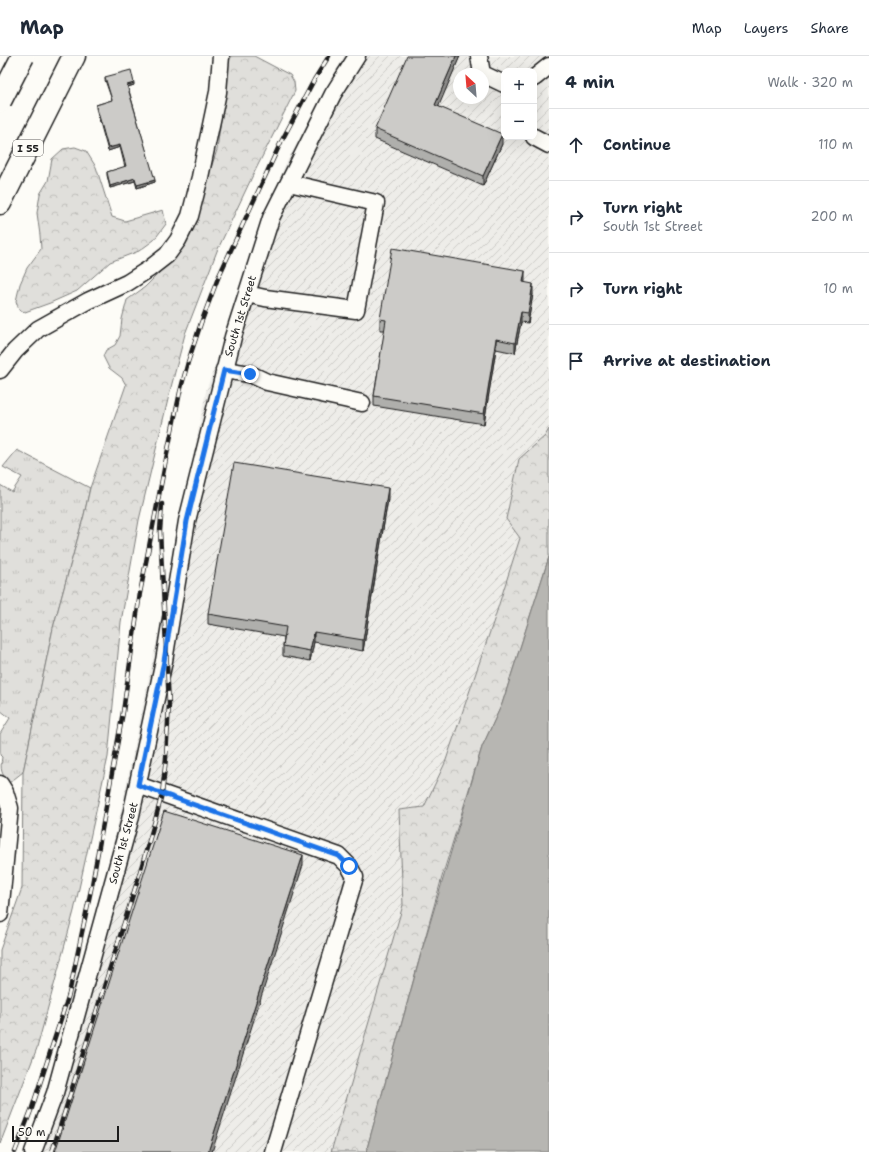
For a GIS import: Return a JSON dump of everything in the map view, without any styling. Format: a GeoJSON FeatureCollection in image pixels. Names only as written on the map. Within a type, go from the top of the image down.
{"type":"FeatureCollection","features":[{"type":"Feature","properties":{"kind":"highway"},"geometry":{"type":"LineString","coordinates":[[0,101],[24,56]]}},
{"type":"Feature","properties":{"kind":"highway","name":"I 55"},"geometry":{"type":"LineString","coordinates":[[0,203],[74,56]]}},
{"type":"Feature","properties":{"kind":"street"},"geometry":{"type":"LineString","coordinates":[[1,62],[24,56]]}},
{"type":"Feature","properties":{"kind":"street"},"geometry":{"type":"LineString","coordinates":[[0,370],[14,351],[38,329],[149,269],[167,255],[178,240],[190,216],[200,176],[218,92],[221,56]]}},
{"type":"Feature","properties":{"kind":"street","name":"South 1st Street"},"geometry":{"type":"LineString","coordinates":[[33,1152],[55,1092],[130,820],[164,661],[187,521],[233,337],[271,218],[332,94],[357,56]]}},
{"type":"Feature","properties":{"kind":"street"},"geometry":{"type":"LineString","coordinates":[[479,56],[481,68]]}},
{"type":"Feature","properties":{"kind":"street"},"geometry":{"type":"LineString","coordinates":[[537,76],[549,66]]}},
{"type":"Feature","properties":{"kind":"street"},"geometry":{"type":"LineString","coordinates":[[489,77],[501,83]]}},
{"type":"Feature","properties":{"kind":"street"},"geometry":{"type":"LineString","coordinates":[[537,139],[549,145]]}},
{"type":"Feature","properties":{"kind":"street"},"geometry":{"type":"LineString","coordinates":[[247,294],[265,298],[356,310],[376,203],[289,183]]}},
{"type":"Feature","properties":{"kind":"street"},"geometry":{"type":"LineString","coordinates":[[224,370],[250,374],[267,382],[362,403]]}},
{"type":"Feature","properties":{"kind":"street"},"geometry":{"type":"LineString","coordinates":[[0,784],[5,792],[10,808],[0,912]]}},
{"type":"Feature","properties":{"kind":"street"},"geometry":{"type":"LineString","coordinates":[[138,785],[339,856],[349,866],[355,877],[273,1152]]}},
{"type":"Feature","properties":{"kind":"shaded area"},"geometry":{"type":"Polygon","coordinates":[[[344,56],[549,56],[549,429],[545,436],[519,459],[506,519],[520,538],[494,620],[445,763],[424,807],[399,810],[404,905],[331,1152],[25,1152],[71,1023],[121,810],[168,587],[206,391],[284,167],[344,56]]]}},
{"type":"Feature","properties":{"kind":"shaded area"},"geometry":{"type":"Polygon","coordinates":[[[549,557],[549,1152],[366,1152],[422,950],[482,747],[502,704],[549,557]]]}},
{"type":"Feature","properties":{"kind":"green space"},"geometry":{"type":"Polygon","coordinates":[[[232,56],[254,56],[290,75],[294,82],[295,91],[217,251],[185,334],[139,520],[121,622],[108,757],[74,911],[37,1048],[0,1144],[0,950],[22,888],[23,772],[53,628],[90,488],[126,385],[122,378],[109,368],[103,356],[106,350],[115,345],[120,336],[122,319],[127,300],[145,287],[162,270],[188,237],[217,150],[228,62],[232,56]]]}},
{"type":"Feature","properties":{"kind":"green space"},"geometry":{"type":"Polygon","coordinates":[[[75,147],[86,151],[96,167],[112,217],[125,221],[163,210],[166,224],[154,240],[139,251],[110,262],[77,291],[25,312],[19,310],[16,301],[20,284],[27,268],[41,249],[37,213],[40,194],[48,181],[52,159],[63,149],[75,147]]]}},
{"type":"Feature","properties":{"kind":"green space"},"geometry":{"type":"Polygon","coordinates":[[[549,429],[549,557],[502,704],[482,747],[442,877],[366,1152],[331,1152],[403,905],[399,810],[424,807],[445,763],[494,620],[520,538],[506,519],[519,459],[545,436],[549,429]]]}},
{"type":"Feature","properties":{"kind":"green space"},"geometry":{"type":"Polygon","coordinates":[[[17,450],[90,488],[53,628],[23,772],[9,783],[4,777],[2,771],[2,757],[0,755],[0,734],[10,718],[0,710],[0,485],[12,492],[22,477],[3,467],[17,450]]]}},
{"type":"Feature","properties":{"kind":"building"},"geometry":{"type":"Polygon","coordinates":[[[407,56],[456,56],[435,105],[501,134],[501,136],[483,176],[375,129],[407,56]]]}},
{"type":"Feature","properties":{"kind":"building"},"geometry":{"type":"Polygon","coordinates":[[[131,70],[134,83],[127,85],[155,180],[137,185],[135,178],[110,186],[107,172],[126,166],[120,145],[108,148],[96,105],[112,100],[105,77],[131,70]]]}},
{"type":"Feature","properties":{"kind":"building"},"geometry":{"type":"Polygon","coordinates":[[[392,248],[525,271],[523,282],[533,284],[528,313],[521,312],[515,343],[496,339],[484,414],[374,396],[386,320],[380,319],[392,248]]]}},
{"type":"Feature","properties":{"kind":"building"},"geometry":{"type":"Polygon","coordinates":[[[234,463],[388,488],[363,640],[314,632],[310,651],[283,646],[286,627],[208,614],[234,463]]]}},
{"type":"Feature","properties":{"kind":"building"},"geometry":{"type":"Polygon","coordinates":[[[164,811],[303,855],[208,1152],[55,1152],[164,811]]]}},
{"type":"Feature","properties":{"kind":"railway"},"geometry":{"type":"LineString","coordinates":[[15,1152],[32,1108],[69,994],[92,885],[123,712],[140,593],[166,459],[188,362],[218,278],[281,142],[314,80],[329,56]]}},
{"type":"Feature","properties":{"kind":"railway"},"geometry":{"type":"LineString","coordinates":[[52,1152],[137,882],[162,794],[169,704],[160,531],[162,504]]}},
{"type":"Feature","properties":{"kind":"route"},"geometry":{"type":"LineString","coordinates":[[250,374],[224,370],[187,521],[164,661],[138,785],[339,856],[349,866]]}}]}
